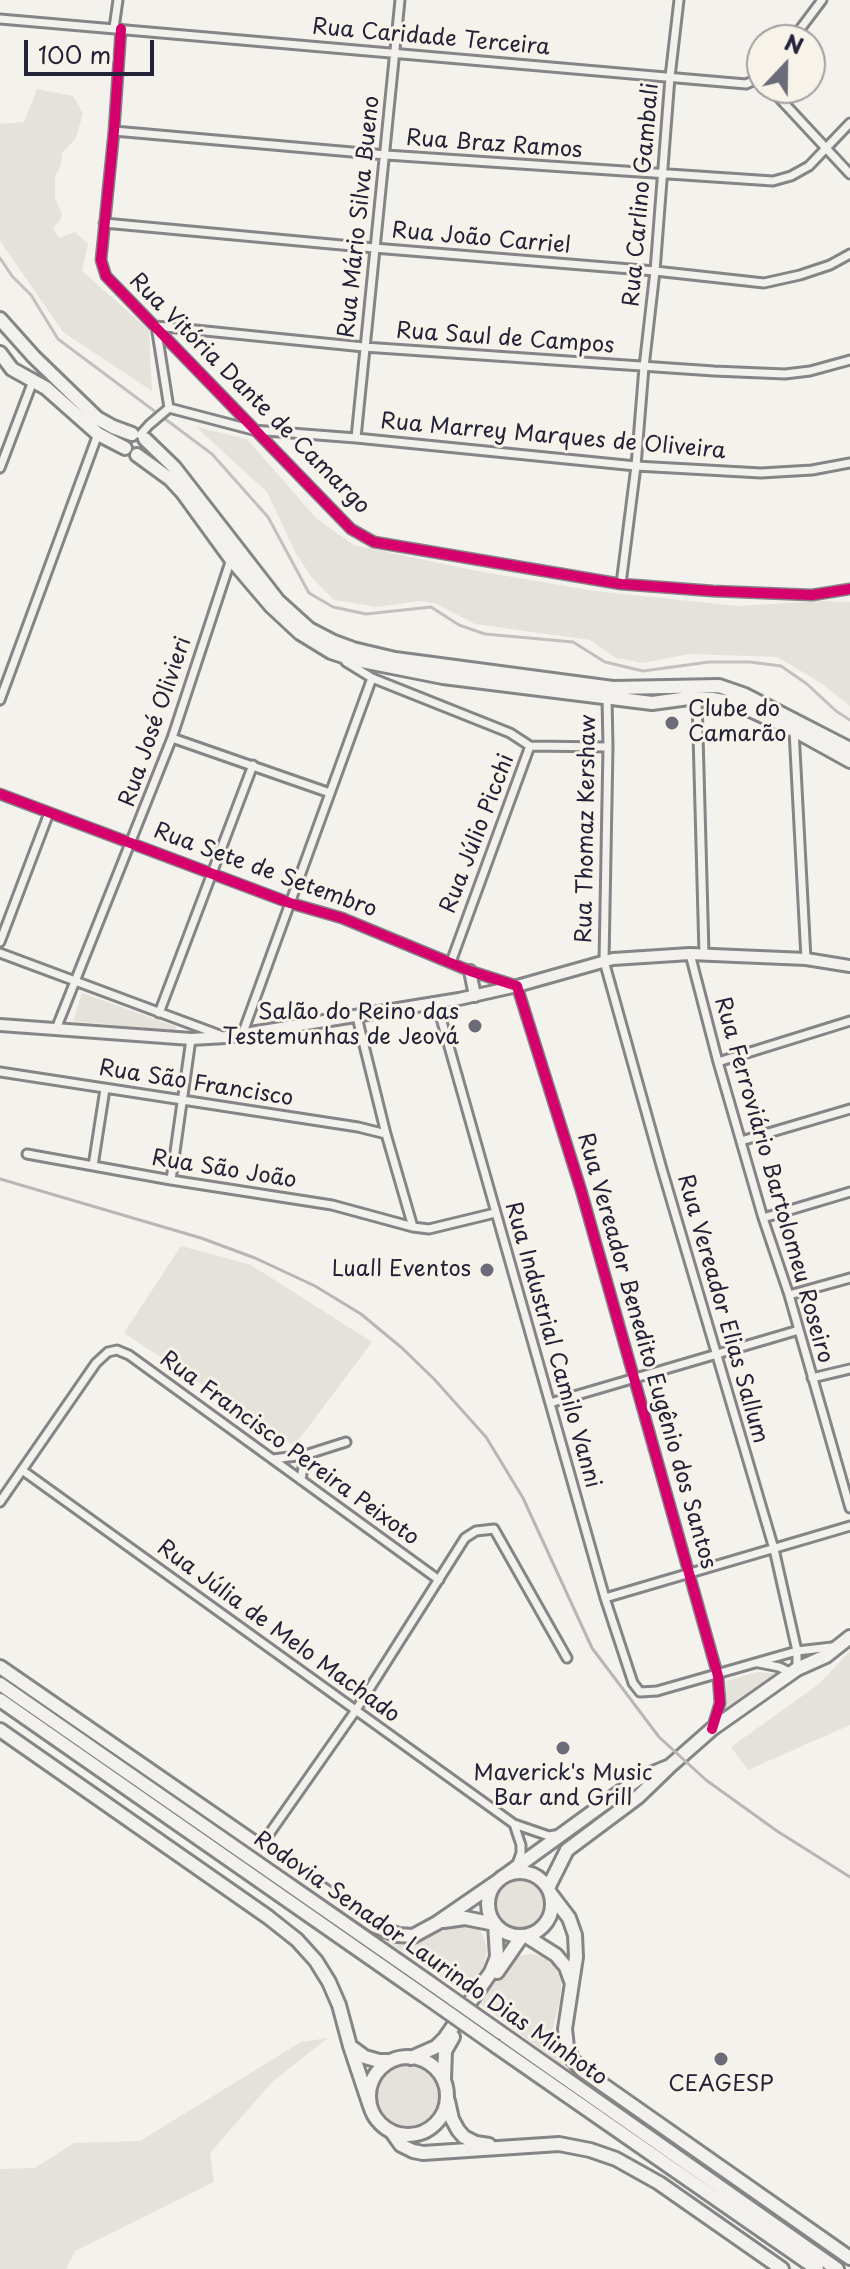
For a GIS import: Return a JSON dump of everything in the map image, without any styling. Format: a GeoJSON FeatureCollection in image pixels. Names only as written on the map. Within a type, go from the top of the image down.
{"type":"FeatureCollection","features":[{"type":"Feature","properties":{"kind":"main road"},"geometry":{"type":"LineString","coordinates":[[3,328],[97,418],[113,427],[142,434],[174,467],[278,601],[309,629],[334,642],[395,659],[613,688],[719,686],[745,695],[850,749]]}},
{"type":"Feature","properties":{"kind":"main road"},"geometry":{"type":"LineString","coordinates":[[0,353],[6,371],[46,388],[98,434],[131,451],[176,486],[271,606],[300,633],[331,652],[443,677],[607,698],[652,703],[697,698],[735,703],[794,730],[850,761]]}},
{"type":"Feature","properties":{"kind":"main road"},"geometry":{"type":"LineString","coordinates":[[131,451],[145,450],[142,434]]}},
{"type":"Feature","properties":{"kind":"main road"},"geometry":{"type":"LineString","coordinates":[[131,451],[127,438],[142,434]]}},
{"type":"Feature","properties":{"kind":"main road"},"geometry":{"type":"LineString","coordinates":[[0,1025],[191,1039],[226,1037],[437,1004],[613,959],[704,954],[806,959],[850,966]]}},
{"type":"Feature","properties":{"kind":"main road"},"geometry":{"type":"LineString","coordinates":[[470,971],[475,996]]}},
{"type":"Feature","properties":{"kind":"main road"},"geometry":{"type":"LineString","coordinates":[[500,2147],[476,2143],[464,2137],[452,2119],[446,2090],[445,2051],[504,1961],[524,1936],[542,1928],[550,1918],[552,1906],[549,1890],[563,1857],[573,1844],[638,1797],[712,1729],[794,1671],[826,1656],[850,1637]]}},
{"type":"Feature","properties":{"kind":"main road"},"geometry":{"type":"LineString","coordinates":[[0,1667],[375,1926],[398,1935],[413,1936],[437,1923],[638,1779],[670,1766]]}},
{"type":"Feature","properties":{"kind":"main road","name":"Rodovia Senador Laurindo Dias Minhoto"},"geometry":{"type":"LineString","coordinates":[[0,1684],[837,2269]]}},
{"type":"Feature","properties":{"kind":"main road","name":"Rodovia Senador Laurindo Dias Minhoto"},"geometry":{"type":"LineString","coordinates":[[0,1700],[817,2269]]}},
{"type":"Feature","properties":{"kind":"main road"},"geometry":{"type":"LineString","coordinates":[[0,1730],[297,1940],[329,1982],[370,2106],[379,2122],[391,2131],[401,2145],[413,2151],[445,2152],[559,2144],[590,2150],[616,2159],[659,2183],[775,2267]]}},
{"type":"Feature","properties":{"kind":"main road"},"geometry":{"type":"LineString","coordinates":[[573,1984],[566,1967],[556,1955],[524,1936],[507,1934],[495,1924],[488,1903],[491,1891],[501,1879],[515,1873],[528,1873],[539,1878],[569,1918],[575,1935],[576,1957],[573,1984],[566,2010],[565,2029],[567,2047],[582,2070],[850,2258]]}},
{"type":"Feature","properties":{"kind":"main road"},"geometry":{"type":"LineString","coordinates":[[437,1923],[465,1918],[495,1924]]}},
{"type":"Feature","properties":{"kind":"main road"},"geometry":{"type":"LineString","coordinates":[[350,2046],[365,2057],[379,2061],[411,2058],[436,2047],[491,1972],[497,1957],[495,1924]]}},
{"type":"Feature","properties":{"kind":"main road"},"geometry":{"type":"LineString","coordinates":[[391,2131],[412,2135],[426,2131],[441,2116],[446,2090],[432,2066],[411,2058]]}},
{"type":"Feature","properties":{"kind":"main road"},"geometry":{"type":"LineString","coordinates":[[370,2106],[372,2080],[381,2068],[393,2060]]}},
{"type":"Feature","properties":{"kind":"street","name":"Rua Vitória Dante de Camargo"},"geometry":{"type":"LineString","coordinates":[[118,0],[114,131],[101,260],[106,276],[351,529],[374,542],[621,584],[812,595],[850,589]]}},
{"type":"Feature","properties":{"kind":"street","name":"Rua Mário Silva Bueno"},"geometry":{"type":"LineString","coordinates":[[356,438],[400,0]]}},
{"type":"Feature","properties":{"kind":"street","name":"Rua Carlino Gambali"},"geometry":{"type":"LineString","coordinates":[[621,584],[636,466],[679,0]]}},
{"type":"Feature","properties":{"kind":"street"},"geometry":{"type":"LineString","coordinates":[[804,24],[822,0]]}},
{"type":"Feature","properties":{"kind":"street","name":"Rua Caridade Terceira"},"geometry":{"type":"LineString","coordinates":[[0,19],[746,84]]}},
{"type":"Feature","properties":{"kind":"street"},"geometry":{"type":"LineString","coordinates":[[784,104],[850,174]]}},
{"type":"Feature","properties":{"kind":"street","name":"Rua Braz Ramos"},"geometry":{"type":"LineString","coordinates":[[114,131],[386,155],[773,181],[809,166],[850,123]]}},
{"type":"Feature","properties":{"kind":"street","name":"Rua João Carriel"},"geometry":{"type":"LineString","coordinates":[[104,223],[764,283],[830,265],[850,254]]}},
{"type":"Feature","properties":{"kind":"street"},"geometry":{"type":"LineString","coordinates":[[142,434],[167,411],[156,326]]}},
{"type":"Feature","properties":{"kind":"street","name":"Rua Saul de Campos"},"geometry":{"type":"LineString","coordinates":[[156,326],[364,347],[785,374],[850,360]]}},
{"type":"Feature","properties":{"kind":"street"},"geometry":{"type":"LineString","coordinates":[[0,468],[33,381]]}},
{"type":"Feature","properties":{"kind":"street","name":"Rua Marrey Marques de Oliveira"},"geometry":{"type":"LineString","coordinates":[[167,411],[253,430],[636,466],[761,473],[812,470],[850,463]]}},
{"type":"Feature","properties":{"kind":"street"},"geometry":{"type":"LineString","coordinates":[[0,700],[98,434]]}},
{"type":"Feature","properties":{"kind":"street","name":"Rua José Olivieri"},"geometry":{"type":"LineString","coordinates":[[56,1029],[172,738],[231,559]]}},
{"type":"Feature","properties":{"kind":"street","name":"Rua Júlio Picchi"},"geometry":{"type":"LineString","coordinates":[[331,652],[372,678],[510,733],[530,746],[451,962]]}},
{"type":"Feature","properties":{"kind":"street"},"geometry":{"type":"LineString","coordinates":[[242,1035],[372,678]]}},
{"type":"Feature","properties":{"kind":"street","name":"Rua Thomaz Kershaw"},"geometry":{"type":"LineString","coordinates":[[604,961],[607,698]]}},
{"type":"Feature","properties":{"kind":"street"},"geometry":{"type":"LineString","coordinates":[[697,698],[704,954]]}},
{"type":"Feature","properties":{"kind":"street"},"geometry":{"type":"LineString","coordinates":[[794,730],[806,959]]}},
{"type":"Feature","properties":{"kind":"street"},"geometry":{"type":"LineString","coordinates":[[172,738],[330,793]]}},
{"type":"Feature","properties":{"kind":"street"},"geometry":{"type":"LineString","coordinates":[[530,746],[608,747]]}},
{"type":"Feature","properties":{"kind":"street"},"geometry":{"type":"LineString","coordinates":[[159,1013],[253,765]]}},
{"type":"Feature","properties":{"kind":"street","name":"Rua Sete de Setembro"},"geometry":{"type":"LineString","coordinates":[[0,794],[290,903],[342,918],[470,971],[517,986]]}},
{"type":"Feature","properties":{"kind":"street"},"geometry":{"type":"LineString","coordinates":[[0,942],[49,813]]}},
{"type":"Feature","properties":{"kind":"street"},"geometry":{"type":"LineString","coordinates":[[0,953],[226,1037]]}},
{"type":"Feature","properties":{"kind":"street","name":"Rua Ferroviário Bartolomeu Roseiro"},"geometry":{"type":"LineString","coordinates":[[690,954],[763,1218],[789,1295],[850,1508]]}},
{"type":"Feature","properties":{"kind":"street","name":"Rua Vereador Elias Sallum"},"geometry":{"type":"LineString","coordinates":[[604,961],[774,1549],[797,1651],[794,1671]]}},
{"type":"Feature","properties":{"kind":"street","name":"Rua Vereador Benedito Eugênio dos Santos"},"geometry":{"type":"LineString","coordinates":[[517,986],[581,1190],[718,1676],[720,1703],[712,1729]]}},
{"type":"Feature","properties":{"kind":"street","name":"Rua Industrial Camilo Vanni"},"geometry":{"type":"LineString","coordinates":[[437,1004],[605,1598],[633,1683],[640,1692],[657,1691],[718,1676]]}},
{"type":"Feature","properties":{"kind":"street"},"geometry":{"type":"LineString","coordinates":[[357,1017],[413,1227],[429,1229],[495,1213]]}},
{"type":"Feature","properties":{"kind":"street"},"geometry":{"type":"LineString","coordinates":[[718,1062],[850,1021]]}},
{"type":"Feature","properties":{"kind":"street"},"geometry":{"type":"LineString","coordinates":[[171,1180],[191,1039]]}},
{"type":"Feature","properties":{"kind":"street","name":"Rua São Francisco"},"geometry":{"type":"LineString","coordinates":[[0,1072],[358,1127],[386,1134]]}},
{"type":"Feature","properties":{"kind":"street"},"geometry":{"type":"LineString","coordinates":[[93,1166],[105,1089]]}},
{"type":"Feature","properties":{"kind":"street"},"geometry":{"type":"LineString","coordinates":[[741,1141],[850,1109]]}},
{"type":"Feature","properties":{"kind":"street","name":"Rua São João"},"geometry":{"type":"LineString","coordinates":[[27,1154],[332,1205],[413,1227]]}},
{"type":"Feature","properties":{"kind":"street"},"geometry":{"type":"LineString","coordinates":[[763,1218],[850,1192]]}},
{"type":"Feature","properties":{"kind":"street"},"geometry":{"type":"LineString","coordinates":[[789,1295],[850,1278]]}},
{"type":"Feature","properties":{"kind":"street"},"geometry":{"type":"LineString","coordinates":[[550,1403],[799,1330]]}},
{"type":"Feature","properties":{"kind":"street","name":"Rua Francisco Pereira Peixoto"},"geometry":{"type":"LineString","coordinates":[[22,1470],[96,1363],[108,1352],[117,1350],[129,1355],[439,1580]]}},
{"type":"Feature","properties":{"kind":"street"},"geometry":{"type":"LineString","coordinates":[[812,1378],[850,1369]]}},
{"type":"Feature","properties":{"kind":"street"},"geometry":{"type":"LineString","coordinates":[[273,1459],[305,1455],[346,1442]]}},
{"type":"Feature","properties":{"kind":"street"},"geometry":{"type":"LineString","coordinates":[[301,1480],[305,1455]]}},
{"type":"Feature","properties":{"kind":"street"},"geometry":{"type":"LineString","coordinates":[[0,1502],[22,1470]]}},
{"type":"Feature","properties":{"kind":"street","name":"Rua Júlia de Melo Machado"},"geometry":{"type":"LineString","coordinates":[[22,1470],[514,1824],[549,1836],[562,1833]]}},
{"type":"Feature","properties":{"kind":"street"},"geometry":{"type":"LineString","coordinates":[[605,1598],[850,1526]]}},
{"type":"Feature","properties":{"kind":"street"},"geometry":{"type":"LineString","coordinates":[[260,1847],[356,1710],[465,1538],[476,1531],[494,1529],[567,1658]]}},
{"type":"Feature","properties":{"kind":"street"},"geometry":{"type":"LineString","coordinates":[[718,1676],[797,1651],[839,1647]]}},
{"type":"Feature","properties":{"kind":"street"},"geometry":{"type":"LineString","coordinates":[[753,1663],[794,1671]]}},
{"type":"Feature","properties":{"kind":"street"},"geometry":{"type":"LineString","coordinates":[[514,1824],[521,1853],[515,1868]]}},
{"type":"Feature","properties":{"kind":"shaded area"},"geometry":{"type":"Polygon","coordinates":[[[37,89],[73,96],[83,113],[76,138],[62,153],[61,165],[55,176],[55,198],[62,214],[53,228],[59,238],[75,232],[88,244],[82,271],[149,330],[152,391],[63,332],[0,241],[0,124],[24,122],[37,89]]]}},
{"type":"Feature","properties":{"kind":"shaded area"},"geometry":{"type":"Polygon","coordinates":[[[196,427],[247,439],[316,518],[354,545],[472,570],[595,591],[737,606],[850,602],[850,706],[821,683],[777,657],[689,654],[643,663],[616,658],[590,640],[475,624],[434,603],[419,601],[377,607],[334,600],[313,579],[296,554],[267,492],[196,427]]]}},
{"type":"Feature","properties":{"kind":"shaded area"},"geometry":{"type":"Polygon","coordinates":[[[82,993],[177,1027],[175,1031],[73,1021],[82,993]]]}},
{"type":"Feature","properties":{"kind":"shaded area"},"geometry":{"type":"Polygon","coordinates":[[[181,1246],[251,1265],[372,1342],[294,1446],[124,1333],[181,1246]]]}},
{"type":"Feature","properties":{"kind":"shaded area"},"geometry":{"type":"Polygon","coordinates":[[[850,1651],[850,1725],[748,1770],[731,1747],[819,1684],[850,1651]]]}},
{"type":"Feature","properties":{"kind":"shaded area"},"geometry":{"type":"Polygon","coordinates":[[[757,1672],[780,1674],[721,1717],[726,1704],[726,1681],[757,1672]]]}},
{"type":"Feature","properties":{"kind":"shaded area"},"geometry":{"type":"Polygon","coordinates":[[[520,1878],[539,1886],[547,1905],[539,1924],[520,1932],[501,1924],[493,1905],[501,1886],[520,1878]]]}},
{"type":"Feature","properties":{"kind":"shaded area"},"geometry":{"type":"Polygon","coordinates":[[[461,1923],[475,1926],[482,1933],[487,1948],[484,1964],[467,1994],[385,1940],[418,1942],[445,1925],[461,1923]]]}},
{"type":"Feature","properties":{"kind":"shaded area"},"geometry":{"type":"Polygon","coordinates":[[[532,1954],[543,1957],[553,1965],[562,1979],[551,2035],[557,2056],[566,2068],[480,2004],[517,1956],[532,1954]]]}},
{"type":"Feature","properties":{"kind":"shaded area"},"geometry":{"type":"Polygon","coordinates":[[[328,2038],[272,2082],[210,2153],[214,2182],[75,2251],[66,2269],[0,2269],[0,2169],[35,2168],[74,2143],[140,2141],[301,2042],[328,2038]]]}},
{"type":"Feature","properties":{"kind":"shaded area"},"geometry":{"type":"Polygon","coordinates":[[[399,2063],[411,2063],[423,2068],[433,2078],[438,2096],[436,2109],[423,2124],[411,2129],[399,2129],[387,2124],[377,2114],[372,2102],[372,2090],[377,2078],[387,2068],[399,2063]]]}},
{"type":"Feature","properties":{"kind":"waterway"},"geometry":{"type":"LineString","coordinates":[[0,258],[31,295],[58,339],[212,454],[268,517],[309,593],[333,607],[366,614],[431,607],[459,625],[485,634],[573,642],[605,662],[643,671],[709,662],[781,666],[850,720]]}},
{"type":"Feature","properties":{"kind":"railway"},"geometry":{"type":"LineString","coordinates":[[0,1179],[201,1238],[255,1258],[315,1286],[361,1314],[434,1379],[486,1437],[523,1498],[592,1648],[659,1737],[706,1780],[777,1831],[850,1877]]}},
{"type":"Feature","properties":{"kind":"cycle path"},"geometry":{"type":"LineString","coordinates":[[121,29],[101,260],[106,276],[351,529],[374,542],[621,584],[812,595],[850,589]]}},
{"type":"Feature","properties":{"kind":"cycle path"},"geometry":{"type":"LineString","coordinates":[[0,794],[290,903],[342,918],[470,971],[517,986],[581,1190],[718,1676],[720,1703],[712,1729]]}},
{"type":"Feature","properties":{"kind":"place","name":"Clube do Camarão"},"geometry":{"type":"Point","coordinates":[672,723]}},
{"type":"Feature","properties":{"kind":"place","name":"Salão do Reino das Testemunhas de Jeová"},"geometry":{"type":"Point","coordinates":[475,1026]}},
{"type":"Feature","properties":{"kind":"place","name":"Luall Eventos"},"geometry":{"type":"Point","coordinates":[487,1270]}},
{"type":"Feature","properties":{"kind":"place","name":"Maverick's Music Bar and Grill"},"geometry":{"type":"Point","coordinates":[563,1748]}},
{"type":"Feature","properties":{"kind":"place","name":"CEAGESP"},"geometry":{"type":"Point","coordinates":[721,2059]}}]}
